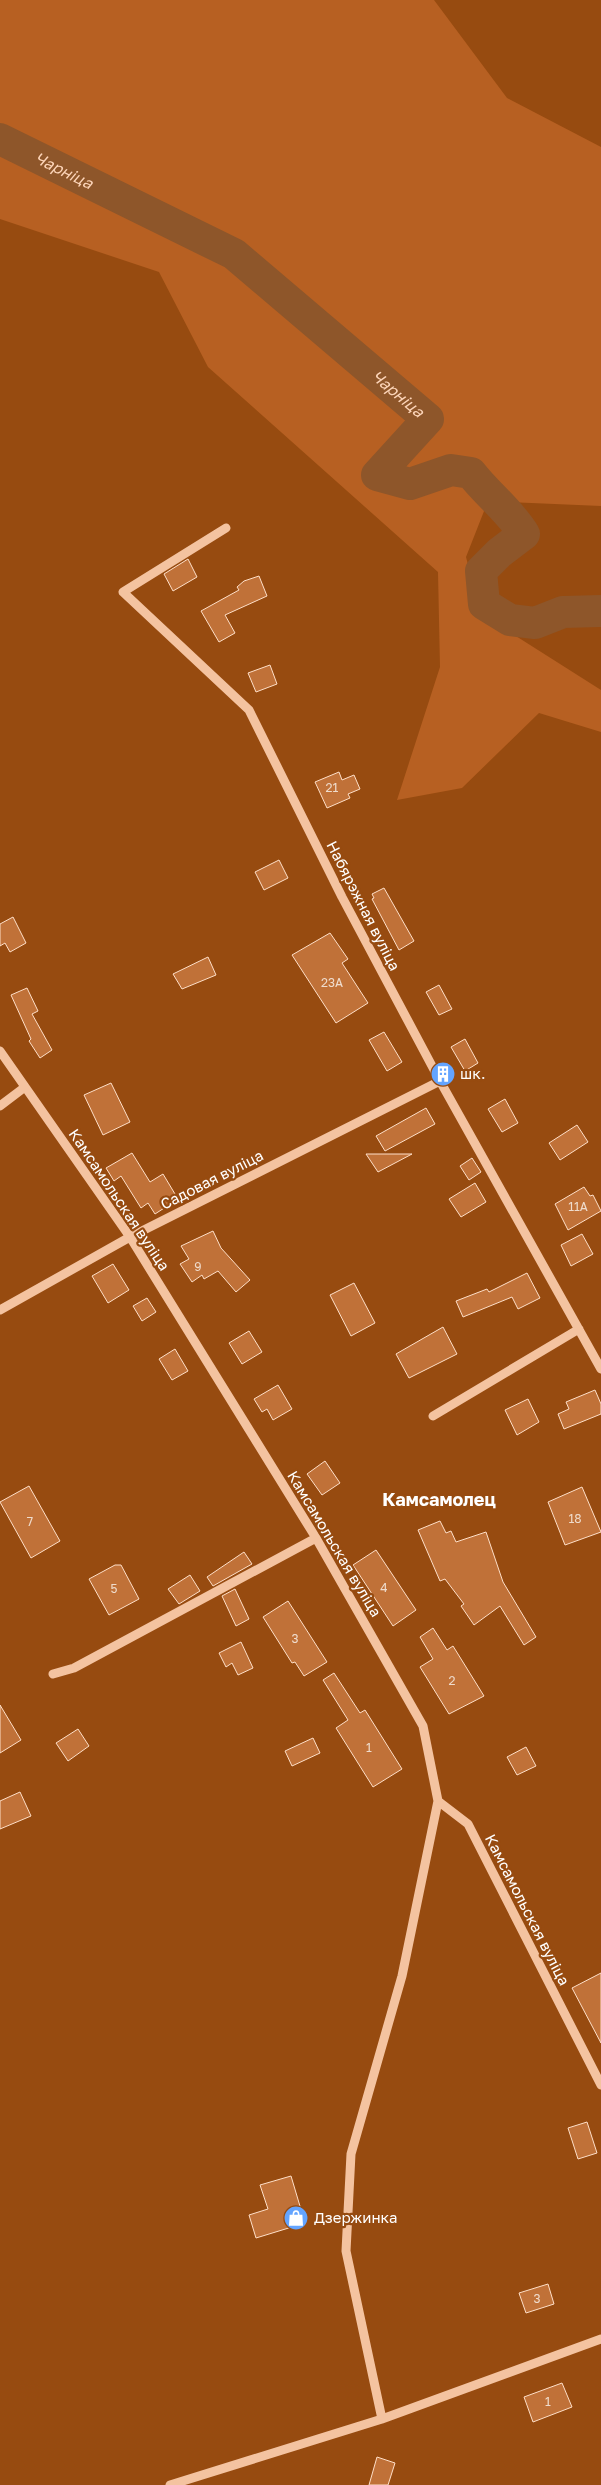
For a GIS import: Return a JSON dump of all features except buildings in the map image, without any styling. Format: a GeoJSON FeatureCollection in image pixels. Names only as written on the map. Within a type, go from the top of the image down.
{"type":"FeatureCollection","features":[{"type":"Feature","properties":{"kind":"street","name":"Набярэжная вуліца"},"geometry":{"type":"LineString","coordinates":[[226,528],[123,592],[249,710],[342,897],[440,1081],[601,1369]]}},
{"type":"Feature","properties":{"kind":"street","name":"Камсамольская вуліца"},"geometry":{"type":"LineString","coordinates":[[0,1051],[130,1237],[316,1538],[423,1726],[438,1801],[468,1824],[601,2084]]}},
{"type":"Feature","properties":{"kind":"street","name":"Садовая вуліца"},"geometry":{"type":"LineString","coordinates":[[0,1310],[130,1237],[440,1081]]}},
{"type":"Feature","properties":{"kind":"street"},"geometry":{"type":"LineString","coordinates":[[0,1106],[25,1086]]}},
{"type":"Feature","properties":{"kind":"street"},"geometry":{"type":"LineString","coordinates":[[433,1416],[579,1330]]}},
{"type":"Feature","properties":{"kind":"street"},"geometry":{"type":"LineString","coordinates":[[53,1674],[74,1668],[316,1538]]}},
{"type":"Feature","properties":{"kind":"street"},"geometry":{"type":"LineString","coordinates":[[382,2419],[346,2251],[351,2154],[402,1976],[438,1801]]}},
{"type":"Feature","properties":{"kind":"street"},"geometry":{"type":"LineString","coordinates":[[170,2485],[382,2419],[601,2339]]}},
{"type":"Feature","properties":{"kind":"shaded area"},"geometry":{"type":"Polygon","coordinates":[[[0,0],[434,0],[507,98],[601,147],[601,506],[488,501],[466,557],[481,614],[601,690],[601,732],[539,713],[462,788],[397,800],[440,667],[438,572],[208,367],[159,272],[0,219],[0,0]]]}},
{"type":"Feature","properties":{"kind":"waterway","name":"Чарніца"},"geometry":{"type":"LineString","coordinates":[[0,139],[234,254],[428,419],[377,475],[410,484],[451,470],[471,473],[512,518],[524,534],[499,553],[481,571],[484,604],[510,620],[535,623],[563,612],[601,611]]}},
{"type":"Feature","properties":{"kind":"place","name":"шк."},"geometry":{"type":"Point","coordinates":[443,1074]}},
{"type":"Feature","properties":{"kind":"place","name":"Дзержинка"},"geometry":{"type":"Point","coordinates":[296,2218]}},
{"type":"Feature","properties":{"kind":"district","name":"Камсамолец"},"geometry":{"type":"Point","coordinates":[439,1500]}}]}
